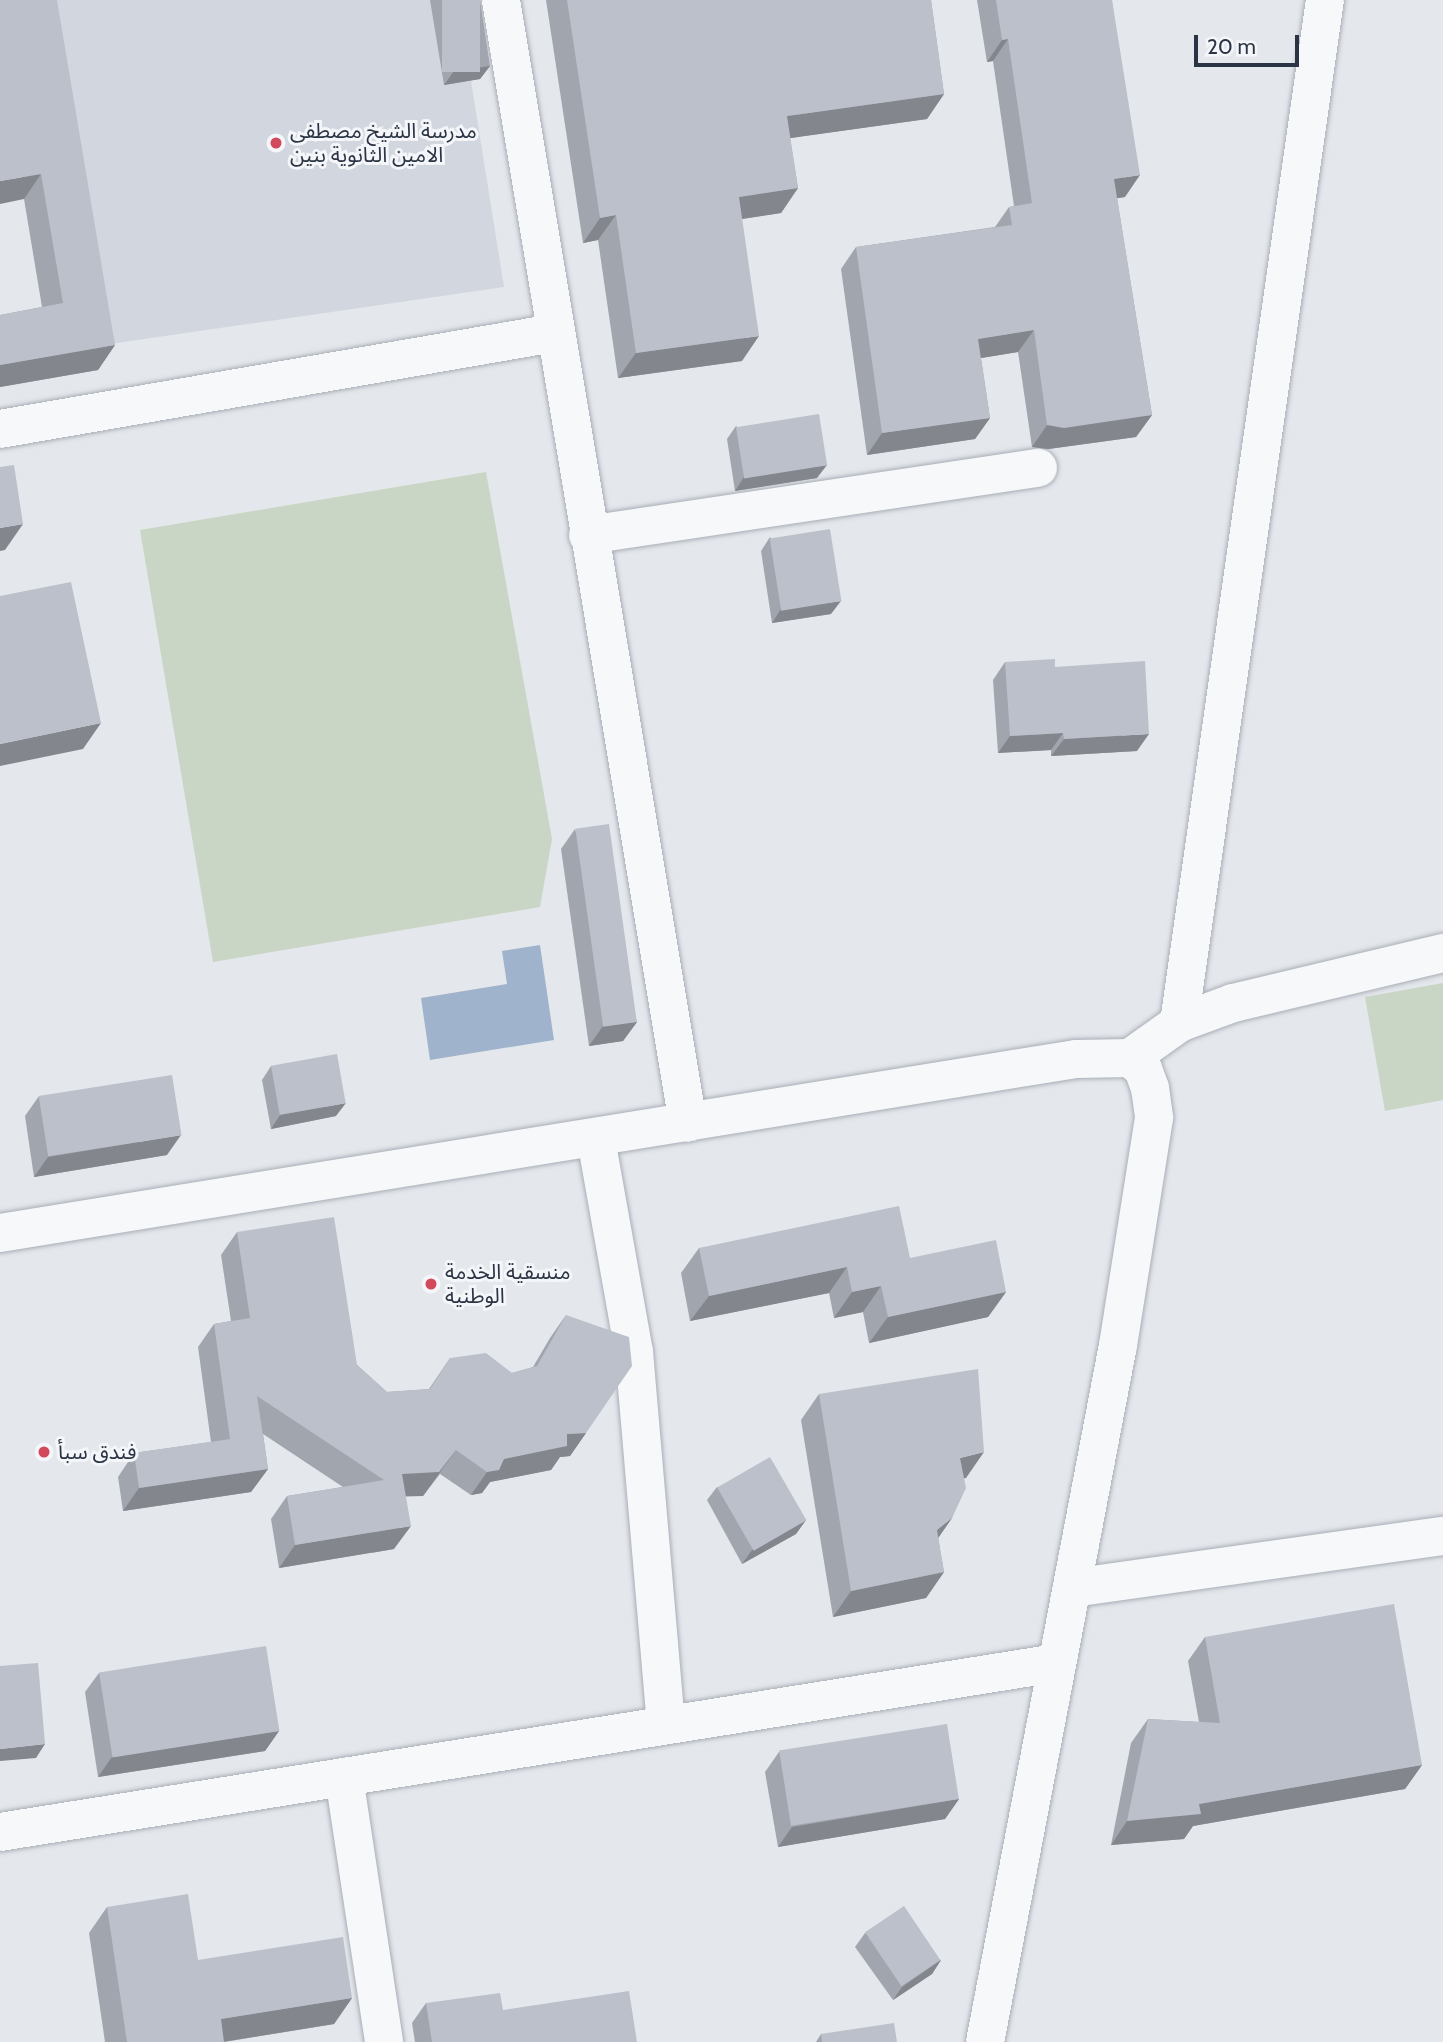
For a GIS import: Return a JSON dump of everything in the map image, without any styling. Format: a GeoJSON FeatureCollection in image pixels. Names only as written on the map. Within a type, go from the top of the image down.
{"type":"FeatureCollection","features":[{"type":"Feature","properties":{"kind":"street"},"geometry":{"type":"LineString","coordinates":[[500,0],[688,1124]]}},
{"type":"Feature","properties":{"kind":"street"},"geometry":{"type":"LineString","coordinates":[[1179,1023],[1325,0]]}},
{"type":"Feature","properties":{"kind":"street"},"geometry":{"type":"LineString","coordinates":[[0,429],[554,333]]}},
{"type":"Feature","properties":{"kind":"street"},"geometry":{"type":"LineString","coordinates":[[588,535],[1038,468]]}},
{"type":"Feature","properties":{"kind":"street"},"geometry":{"type":"LineString","coordinates":[[0,1233],[596,1139],[1076,1059],[1130,1058],[1179,1023],[1326,977],[1443,953]]}},
{"type":"Feature","properties":{"kind":"street"},"geometry":{"type":"LineString","coordinates":[[985,2042],[1072,1588],[1154,1118],[1150,1088],[1143,1069],[1130,1058]]}},
{"type":"Feature","properties":{"kind":"street"},"geometry":{"type":"LineString","coordinates":[[596,1139],[634,1352],[666,1725]]}},
{"type":"Feature","properties":{"kind":"street"},"geometry":{"type":"LineString","coordinates":[[1072,1588],[1443,1536]]}},
{"type":"Feature","properties":{"kind":"street"},"geometry":{"type":"LineString","coordinates":[[0,1832],[1056,1663]]}},
{"type":"Feature","properties":{"kind":"street"},"geometry":{"type":"LineString","coordinates":[[344,1777],[384,2042]]}},
{"type":"Feature","properties":{"kind":"shaded area","name":"مدرسة الشيخ مصطفى الامين الثانوية بنين"},"geometry":{"type":"Polygon","coordinates":[[[47,0],[458,0],[504,287],[103,345],[47,0]]]}},
{"type":"Feature","properties":{"kind":"green space"},"geometry":{"type":"Polygon","coordinates":[[[486,472],[552,839],[540,907],[213,962],[140,530],[486,472]]]}},
{"type":"Feature","properties":{"kind":"green space"},"geometry":{"type":"Polygon","coordinates":[[[1443,983],[1443,1100],[1385,1111],[1365,997],[1443,983]]]}},
{"type":"Feature","properties":{"kind":"water"},"geometry":{"type":"Polygon","coordinates":[[[540,945],[554,1040],[430,1060],[421,998],[507,984],[502,951],[540,945]]]}},
{"type":"Feature","properties":{"kind":"building"},"geometry":{"type":"Polygon","coordinates":[[[0,0],[57,0],[115,345],[0,365],[0,315],[63,303],[41,174],[0,181],[0,0]]]}},
{"type":"Feature","properties":{"kind":"building"},"geometry":{"type":"Polygon","coordinates":[[[442,0],[480,0],[480,72],[442,72],[442,0]]]}},
{"type":"Feature","properties":{"kind":"building"},"geometry":{"type":"Polygon","coordinates":[[[567,0],[931,0],[944,94],[787,116],[798,188],[739,197],[759,336],[636,353],[616,215],[600,218],[567,0]]]}},
{"type":"Feature","properties":{"kind":"building"},"geometry":{"type":"Polygon","coordinates":[[[996,0],[1112,0],[1140,175],[1114,179],[1152,415],[1064,428],[1047,425],[1034,330],[978,339],[990,418],[882,433],[856,247],[1012,225],[1009,207],[1032,203],[1008,39],[1002,40],[996,0]]]}},
{"type":"Feature","properties":{"kind":"building"},"geometry":{"type":"Polygon","coordinates":[[[819,414],[827,465],[744,479],[736,427],[819,414]]]}},
{"type":"Feature","properties":{"kind":"building"},"geometry":{"type":"Polygon","coordinates":[[[14,465],[23,524],[0,528],[0,467],[14,465]]]}},
{"type":"Feature","properties":{"kind":"building"},"geometry":{"type":"Polygon","coordinates":[[[830,529],[841,601],[781,611],[770,539],[830,529]]]}},
{"type":"Feature","properties":{"kind":"building"},"geometry":{"type":"Polygon","coordinates":[[[71,582],[101,723],[0,744],[0,596],[71,582]]]}},
{"type":"Feature","properties":{"kind":"building"},"geometry":{"type":"Polygon","coordinates":[[[1055,659],[1055,667],[1145,661],[1149,734],[1064,739],[1063,733],[1010,736],[1005,662],[1055,659]]]}},
{"type":"Feature","properties":{"kind":"building"},"geometry":{"type":"Polygon","coordinates":[[[609,824],[637,1022],[603,1027],[575,829],[609,824]]]}},
{"type":"Feature","properties":{"kind":"building"},"geometry":{"type":"Polygon","coordinates":[[[337,1054],[346,1103],[280,1115],[271,1066],[337,1054]]]}},
{"type":"Feature","properties":{"kind":"building"},"geometry":{"type":"Polygon","coordinates":[[[172,1075],[182,1135],[48,1156],[39,1096],[172,1075]]]}},
{"type":"Feature","properties":{"kind":"building"},"geometry":{"type":"Polygon","coordinates":[[[899,1206],[910,1258],[996,1240],[1006,1292],[888,1317],[881,1286],[852,1292],[847,1267],[709,1296],[699,1248],[899,1206]]]}},
{"type":"Feature","properties":{"kind":"building"},"geometry":{"type":"Polygon","coordinates":[[[334,1217],[357,1365],[387,1392],[430,1389],[450,1358],[486,1353],[512,1373],[537,1366],[566,1315],[629,1337],[632,1366],[586,1433],[567,1434],[567,1446],[504,1459],[499,1470],[487,1472],[456,1450],[439,1472],[402,1474],[411,1526],[295,1545],[287,1496],[384,1480],[257,1396],[268,1469],[139,1488],[134,1453],[230,1439],[214,1324],[250,1318],[237,1232],[334,1217]]]}},
{"type":"Feature","properties":{"kind":"building"},"geometry":{"type":"Polygon","coordinates":[[[978,1369],[984,1452],[960,1458],[966,1488],[952,1518],[937,1530],[944,1572],[851,1591],[819,1394],[978,1369]]]}},
{"type":"Feature","properties":{"kind":"building"},"geometry":{"type":"Polygon","coordinates":[[[770,1457],[807,1520],[754,1551],[717,1488],[770,1457]]]}},
{"type":"Feature","properties":{"kind":"building"},"geometry":{"type":"Polygon","coordinates":[[[1394,1604],[1422,1765],[1199,1804],[1201,1814],[1127,1821],[1148,1719],[1220,1723],[1205,1637],[1394,1604]]]}},
{"type":"Feature","properties":{"kind":"building"},"geometry":{"type":"Polygon","coordinates":[[[266,1646],[279,1731],[113,1757],[99,1672],[266,1646]]]}},
{"type":"Feature","properties":{"kind":"building"},"geometry":{"type":"Polygon","coordinates":[[[38,1663],[45,1744],[0,1749],[0,1666],[38,1663]]]}},
{"type":"Feature","properties":{"kind":"building"},"geometry":{"type":"Polygon","coordinates":[[[947,1724],[959,1799],[791,1826],[779,1751],[947,1724]]]}},
{"type":"Feature","properties":{"kind":"building"},"geometry":{"type":"Polygon","coordinates":[[[188,1894],[198,1960],[343,1937],[352,1998],[221,2019],[224,2042],[127,2042],[107,1907],[188,1894]]]}},
{"type":"Feature","properties":{"kind":"building"},"geometry":{"type":"Polygon","coordinates":[[[904,1906],[940,1960],[901,1986],[865,1932],[904,1906]]]}},
{"type":"Feature","properties":{"kind":"building"},"geometry":{"type":"Polygon","coordinates":[[[629,1991],[637,2042],[432,2042],[426,2003],[500,1993],[503,2010],[629,1991]]]}},
{"type":"Feature","properties":{"kind":"building"},"geometry":{"type":"Polygon","coordinates":[[[894,2023],[897,2042],[822,2042],[821,2034],[894,2023]]]}},
{"type":"Feature","properties":{"kind":"place","name":"مدرسة الشيخ مصطفى الامين الثانوية بنين"},"geometry":{"type":"Point","coordinates":[276,143]}},
{"type":"Feature","properties":{"kind":"place","name":"منسقية الخدمة الوطنية"},"geometry":{"type":"Point","coordinates":[431,1284]}},
{"type":"Feature","properties":{"kind":"place","name":"فندق سبأ"},"geometry":{"type":"Point","coordinates":[44,1452]}}]}
